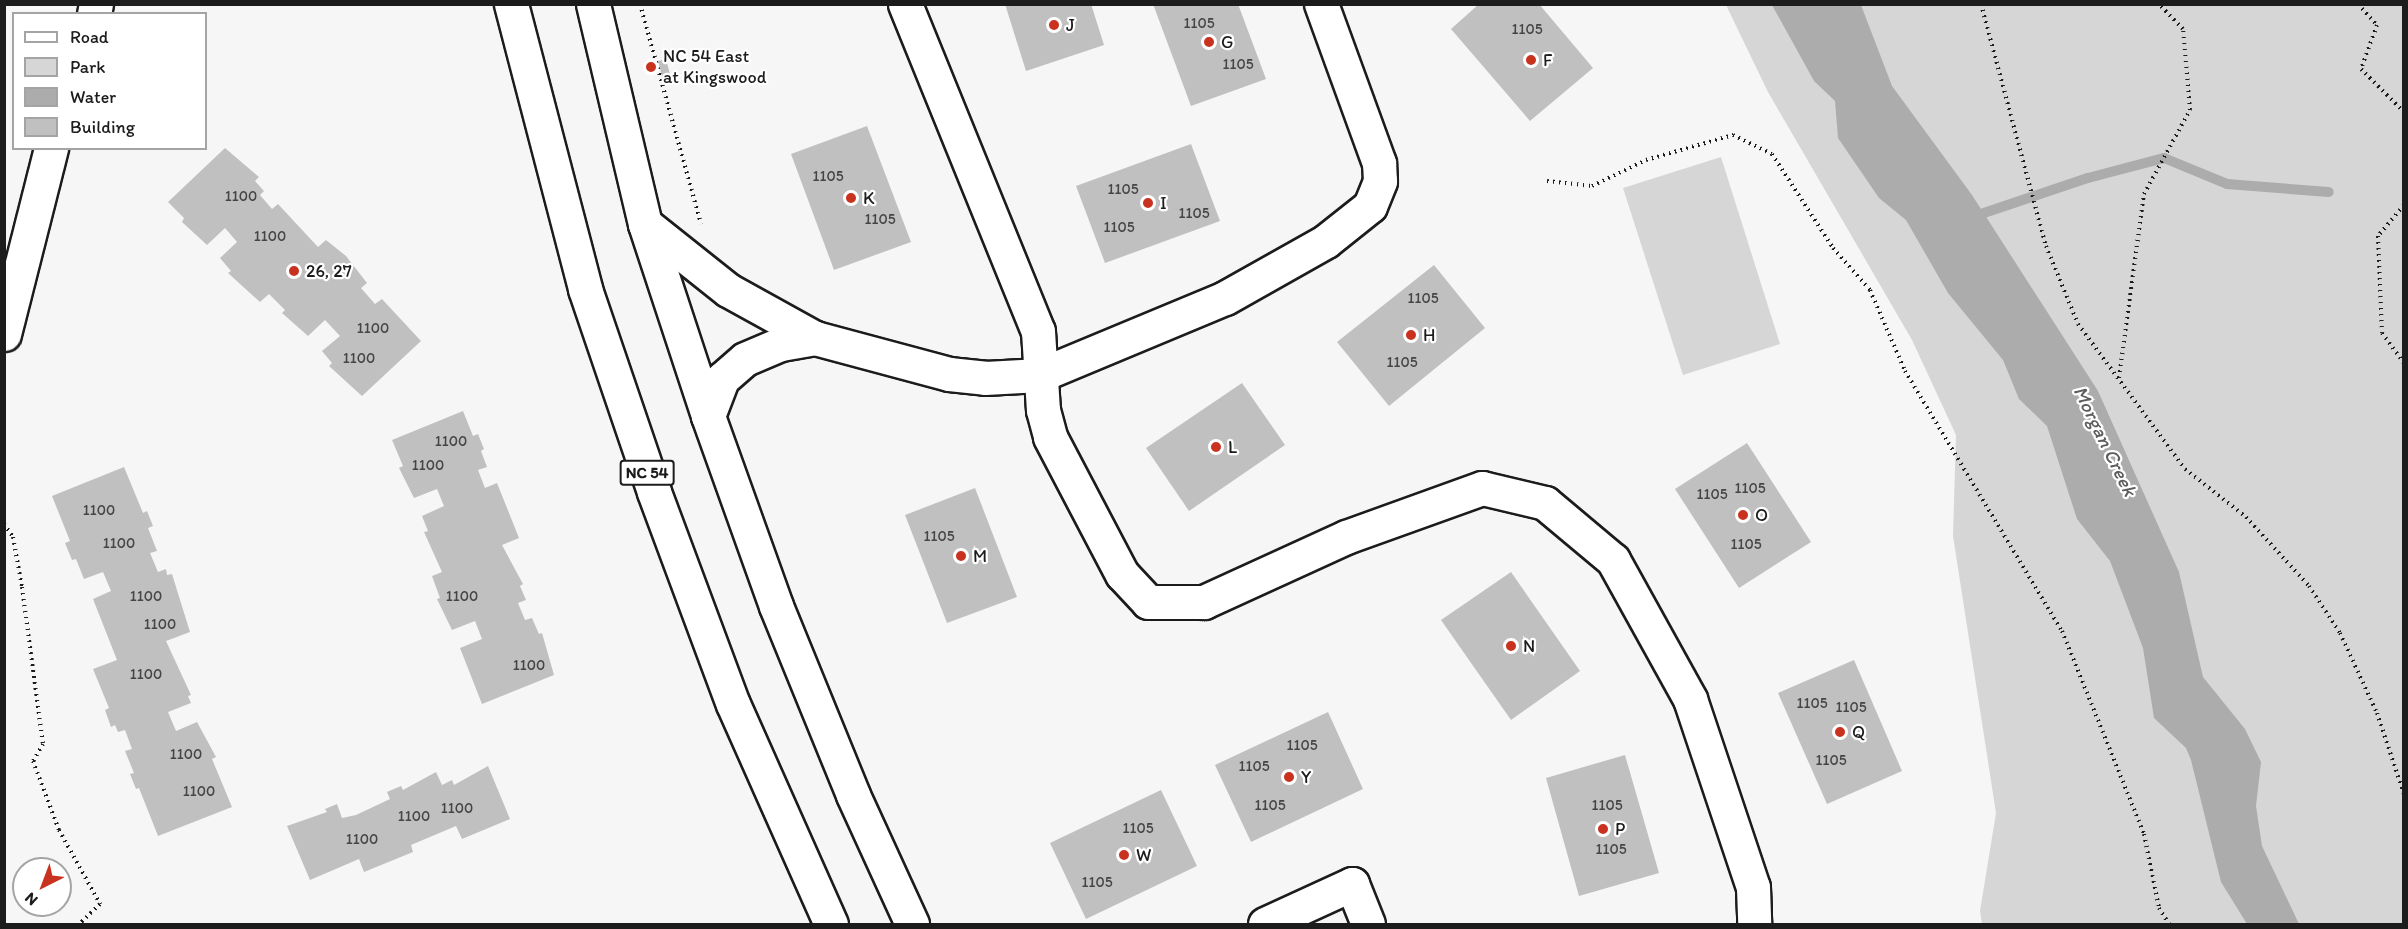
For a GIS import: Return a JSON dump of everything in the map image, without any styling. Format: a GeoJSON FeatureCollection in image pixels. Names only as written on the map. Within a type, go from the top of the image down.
{"type":"FeatureCollection","features":[{"type":"Feature","properties":{"kind":"main road","name":"NC 54"},"geometry":{"type":"LineString","coordinates":[[511,4],[585,289],[654,492],[734,704],[831,924]]}},
{"type":"Feature","properties":{"kind":"main road"},"geometry":{"type":"LineString","coordinates":[[593,4],[645,224],[708,416],[776,606],[853,795],[912,924]]}},
{"type":"Feature","properties":{"kind":"main road"},"geometry":{"type":"LineString","coordinates":[[905,4],[1038,331],[1042,410],[1050,437],[1122,574],[1148,602],[1204,602],[1346,537],[1482,488],[1545,503],[1613,560],[1690,699],[1753,887],[1754,924]]}},
{"type":"Feature","properties":{"kind":"main road"},"geometry":{"type":"LineString","coordinates":[[645,224],[728,290],[815,338],[949,374],[985,378],[1040,375],[1225,298],[1326,241],[1370,206],[1380,181],[1375,146],[1320,4]]}},
{"type":"Feature","properties":{"kind":"main road"},"geometry":{"type":"LineString","coordinates":[[4,334],[50,150]]}},
{"type":"Feature","properties":{"kind":"main road"},"geometry":{"type":"LineString","coordinates":[[708,416],[722,380],[745,359],[781,344],[815,338]]}},
{"type":"Feature","properties":{"kind":"main road"},"geometry":{"type":"LineString","coordinates":[[1265,924],[1352,884],[1368,924]]}},
{"type":"Feature","properties":{"kind":"path"},"geometry":{"type":"LineString","coordinates":[[640,4],[702,227]]}},
{"type":"Feature","properties":{"kind":"path"},"geometry":{"type":"LineString","coordinates":[[1980,4],[2046,246],[2078,324],[2185,469],[2246,517],[2309,586],[2340,633],[2377,713],[2403,794]]}},
{"type":"Feature","properties":{"kind":"path"},"geometry":{"type":"LineString","coordinates":[[2119,378],[2144,194],[2190,110],[2183,29],[2159,4]]}},
{"type":"Feature","properties":{"kind":"path"},"geometry":{"type":"LineString","coordinates":[[2358,4],[2377,25],[2361,69],[2403,112]]}},
{"type":"Feature","properties":{"kind":"path"},"geometry":{"type":"LineString","coordinates":[[1547,181],[1592,186],[1646,160],[1733,135],[1772,154],[1833,248],[1870,290],[1905,371],[2062,631],[2144,834],[2159,908],[2169,924]]}},
{"type":"Feature","properties":{"kind":"path"},"geometry":{"type":"LineString","coordinates":[[2403,205],[2378,236],[2382,333],[2403,363]]}},
{"type":"Feature","properties":{"kind":"path"},"geometry":{"type":"LineString","coordinates":[[4,524],[13,537],[22,586],[43,744],[33,761],[59,830],[100,903],[79,924]]}},
{"type":"Feature","properties":{"kind":"green space"},"geometry":{"type":"Polygon","coordinates":[[[1726,5],[2403,5],[2403,924],[1982,924],[1980,911],[1996,813],[1953,536],[1956,435],[1912,340],[1768,92],[1726,5]]]}},
{"type":"Feature","properties":{"kind":"green space"},"geometry":{"type":"Polygon","coordinates":[[[1721,157],[1780,344],[1683,375],[1623,188],[1721,157]]]}},
{"type":"Feature","properties":{"kind":"water","name":"Morgan Creek"},"geometry":{"type":"Polygon","coordinates":[[[1772,5],[1861,5],[1892,86],[1972,195],[2098,391],[2179,572],[2203,677],[2245,729],[2261,762],[2256,806],[2262,846],[2299,924],[2247,924],[2221,882],[2191,760],[2186,748],[2154,718],[2143,648],[2110,561],[2077,519],[2047,426],[2019,399],[2003,360],[1948,293],[1906,220],[1879,198],[1838,138],[1835,101],[1814,81],[1772,5]]]}},
{"type":"Feature","properties":{"kind":"building","name":"J"},"geometry":{"type":"Polygon","coordinates":[[[1005,4],[1091,4],[1104,45],[1026,71],[1005,4]]]}},
{"type":"Feature","properties":{"kind":"building","name":"G"},"geometry":{"type":"Polygon","coordinates":[[[1153,4],[1238,4],[1266,79],[1191,106],[1153,4]]]}},
{"type":"Feature","properties":{"kind":"building","name":"F"},"geometry":{"type":"Polygon","coordinates":[[[1479,4],[1539,4],[1593,68],[1530,121],[1451,29],[1479,4]]]}},
{"type":"Feature","properties":{"kind":"building"},"geometry":{"type":"Polygon","coordinates":[[[666,59],[672,82],[664,84],[658,61],[666,59]]]}},
{"type":"Feature","properties":{"kind":"building","name":"K"},"geometry":{"type":"Polygon","coordinates":[[[867,126],[911,242],[834,270],[791,154],[867,126]]]}},
{"type":"Feature","properties":{"kind":"building","name":"I"},"geometry":{"type":"Polygon","coordinates":[[[1191,144],[1220,221],[1105,263],[1076,186],[1191,144]]]}},
{"type":"Feature","properties":{"kind":"building","name":"26, 27"},"geometry":{"type":"Polygon","coordinates":[[[225,148],[259,177],[255,181],[264,191],[260,195],[272,209],[278,204],[318,247],[326,240],[346,256],[367,283],[361,288],[375,304],[382,299],[421,341],[362,396],[329,366],[332,363],[322,351],[340,336],[325,320],[308,336],[282,313],[285,310],[269,294],[260,302],[228,273],[231,271],[220,258],[237,242],[225,228],[207,245],[182,222],[184,218],[168,202],[225,148]]]}},
{"type":"Feature","properties":{"kind":"building","name":"H"},"geometry":{"type":"Polygon","coordinates":[[[1434,265],[1485,328],[1389,406],[1337,342],[1434,265]]]}},
{"type":"Feature","properties":{"kind":"building","name":"L"},"geometry":{"type":"Polygon","coordinates":[[[1242,383],[1285,445],[1189,511],[1146,448],[1242,383]]]}},
{"type":"Feature","properties":{"kind":"building"},"geometry":{"type":"Polygon","coordinates":[[[463,411],[473,436],[478,434],[484,449],[481,451],[487,467],[478,470],[485,488],[497,483],[519,538],[502,545],[523,584],[520,586],[526,600],[518,603],[525,620],[532,618],[539,634],[542,633],[554,675],[482,704],[460,648],[482,639],[475,621],[452,630],[437,599],[440,598],[432,576],[442,572],[424,532],[428,531],[422,516],[444,506],[437,489],[414,498],[399,468],[403,466],[392,440],[463,411]]]}},
{"type":"Feature","properties":{"kind":"building","name":"O"},"geometry":{"type":"Polygon","coordinates":[[[1747,443],[1811,542],[1739,588],[1675,489],[1747,443]]]}},
{"type":"Feature","properties":{"kind":"building"},"geometry":{"type":"Polygon","coordinates":[[[124,467],[143,513],[147,511],[153,526],[148,528],[157,551],[150,553],[158,572],[166,569],[167,575],[172,574],[190,632],[166,641],[191,695],[188,696],[191,703],[168,712],[176,731],[197,722],[216,757],[212,759],[232,807],[158,836],[139,788],[136,789],[130,774],[134,773],[125,751],[132,749],[125,730],[118,732],[115,725],[111,727],[105,710],[109,708],[93,669],[117,660],[93,599],[111,591],[103,572],[84,579],[76,559],[72,560],[65,543],[70,541],[52,496],[124,467]]]}},
{"type":"Feature","properties":{"kind":"building","name":"M"},"geometry":{"type":"Polygon","coordinates":[[[975,488],[1017,597],[947,623],[905,515],[975,488]]]}},
{"type":"Feature","properties":{"kind":"building","name":"N"},"geometry":{"type":"Polygon","coordinates":[[[1511,572],[1580,671],[1511,720],[1441,620],[1511,572]]]}},
{"type":"Feature","properties":{"kind":"building","name":"Q"},"geometry":{"type":"Polygon","coordinates":[[[1854,660],[1902,771],[1827,804],[1778,693],[1854,660]]]}},
{"type":"Feature","properties":{"kind":"building","name":"Y"},"geometry":{"type":"Polygon","coordinates":[[[1328,712],[1363,789],[1251,842],[1215,765],[1328,712]]]}},
{"type":"Feature","properties":{"kind":"building","name":"P"},"geometry":{"type":"Polygon","coordinates":[[[1625,755],[1659,873],[1579,896],[1546,778],[1625,755]]]}},
{"type":"Feature","properties":{"kind":"building"},"geometry":{"type":"Polygon","coordinates":[[[488,766],[510,819],[462,839],[456,826],[411,845],[413,852],[364,872],[359,859],[310,880],[287,826],[327,812],[325,809],[337,804],[342,818],[356,815],[390,799],[387,792],[401,786],[403,790],[436,772],[442,785],[452,780],[454,785],[488,766]]]}},
{"type":"Feature","properties":{"kind":"building","name":"W"},"geometry":{"type":"Polygon","coordinates":[[[1161,790],[1197,866],[1086,919],[1050,843],[1161,790]]]}},
{"type":"Feature","properties":{"kind":"waterway"},"geometry":{"type":"LineString","coordinates":[[1972,217],[2088,178],[2164,158],[2227,184],[2329,192]]}},
{"type":"Feature","properties":{"kind":"place","name":"J"},"geometry":{"type":"Point","coordinates":[1054,25]}},
{"type":"Feature","properties":{"kind":"place","name":"G"},"geometry":{"type":"Point","coordinates":[1209,42]}},
{"type":"Feature","properties":{"kind":"place","name":"F"},"geometry":{"type":"Point","coordinates":[1531,60]}},
{"type":"Feature","properties":{"kind":"place","name":"NC 54 East at Kingswood"},"geometry":{"type":"Point","coordinates":[651,67]}},
{"type":"Feature","properties":{"kind":"place","name":"K"},"geometry":{"type":"Point","coordinates":[851,198]}},
{"type":"Feature","properties":{"kind":"place","name":"I"},"geometry":{"type":"Point","coordinates":[1148,203]}},
{"type":"Feature","properties":{"kind":"place","name":"26, 27"},"geometry":{"type":"Point","coordinates":[294,271]}},
{"type":"Feature","properties":{"kind":"place","name":"H"},"geometry":{"type":"Point","coordinates":[1411,335]}},
{"type":"Feature","properties":{"kind":"place","name":"L"},"geometry":{"type":"Point","coordinates":[1216,447]}},
{"type":"Feature","properties":{"kind":"place","name":"O"},"geometry":{"type":"Point","coordinates":[1743,515]}},
{"type":"Feature","properties":{"kind":"place","name":"M"},"geometry":{"type":"Point","coordinates":[961,556]}},
{"type":"Feature","properties":{"kind":"place","name":"N"},"geometry":{"type":"Point","coordinates":[1511,646]}},
{"type":"Feature","properties":{"kind":"place","name":"Q"},"geometry":{"type":"Point","coordinates":[1840,732]}},
{"type":"Feature","properties":{"kind":"place","name":"Y"},"geometry":{"type":"Point","coordinates":[1289,777]}},
{"type":"Feature","properties":{"kind":"place","name":"P"},"geometry":{"type":"Point","coordinates":[1603,829]}},
{"type":"Feature","properties":{"kind":"place","name":"W"},"geometry":{"type":"Point","coordinates":[1124,855]}}]}
